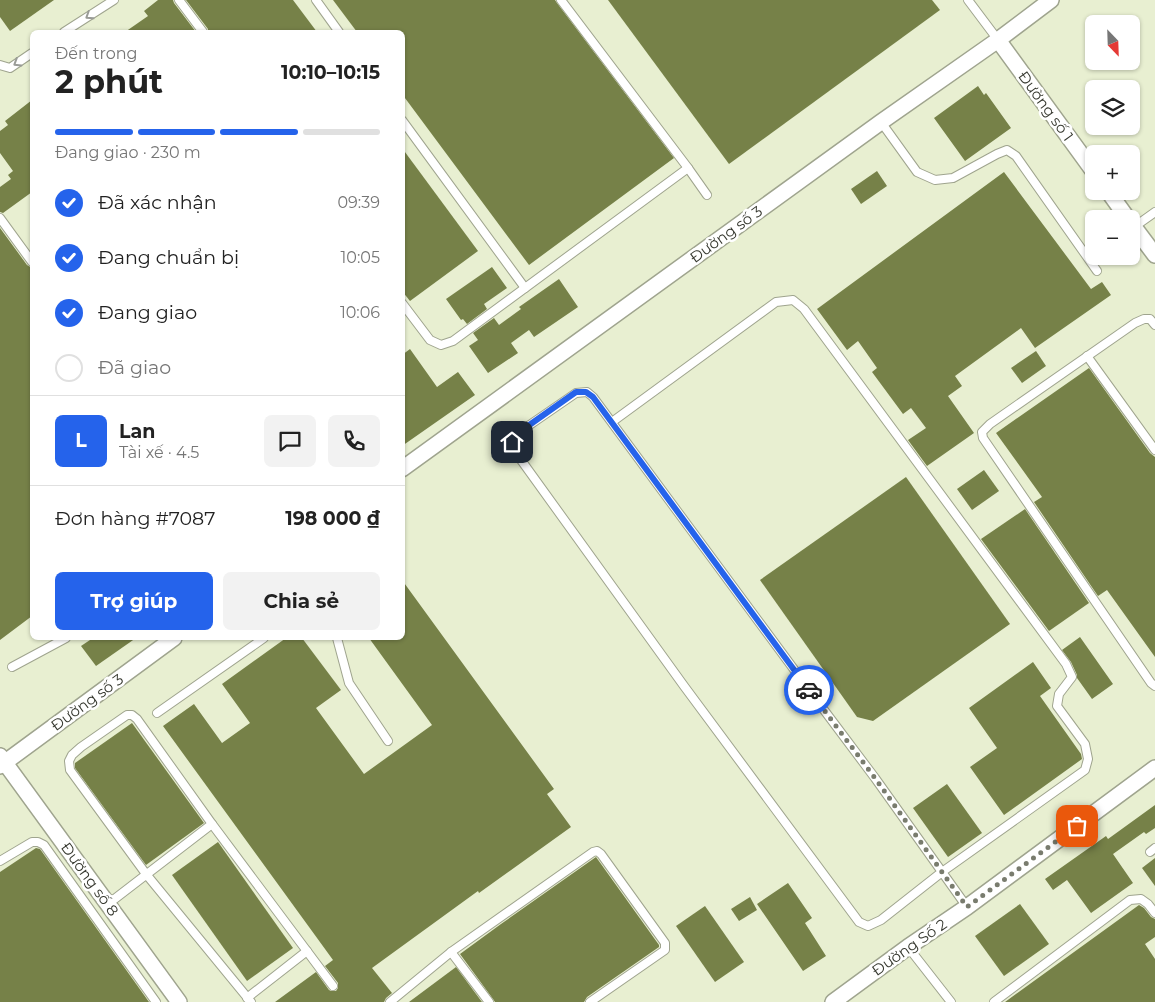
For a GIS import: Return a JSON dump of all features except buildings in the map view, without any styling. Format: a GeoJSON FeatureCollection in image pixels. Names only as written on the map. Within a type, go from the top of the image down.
{"type":"FeatureCollection","features":[{"type":"Feature","properties":{"kind":"street","name":"Đường số 3"},"geometry":{"type":"LineString","coordinates":[[405,468],[1051,0]]}},
{"type":"Feature","properties":{"kind":"street","name":"Đường số 1"},"geometry":{"type":"LineString","coordinates":[[998,40],[1085,160]]}},
{"type":"Feature","properties":{"kind":"street"},"geometry":{"type":"LineString","coordinates":[[1140,235],[1155,255]]}},
{"type":"Feature","properties":{"kind":"street","name":"Đường số 3"},"geometry":{"type":"LineString","coordinates":[[2,761],[171,640]]}},
{"type":"Feature","properties":{"kind":"street","name":"Đường số 8"},"geometry":{"type":"LineString","coordinates":[[2,761],[179,1002]]}},
{"type":"Feature","properties":{"kind":"street","name":"Đường Số 2"},"geometry":{"type":"LineString","coordinates":[[833,1002],[967,907],[1155,768]]}},
{"type":"Feature","properties":{"kind":"lane"},"geometry":{"type":"LineString","coordinates":[[67,30],[114,0]]}},
{"type":"Feature","properties":{"kind":"lane"},"geometry":{"type":"LineString","coordinates":[[179,0],[202,30]]}},
{"type":"Feature","properties":{"kind":"lane"},"geometry":{"type":"LineString","coordinates":[[316,0],[338,30]]}},
{"type":"Feature","properties":{"kind":"lane"},"geometry":{"type":"LineString","coordinates":[[561,0],[707,196]]}},
{"type":"Feature","properties":{"kind":"lane"},"geometry":{"type":"LineString","coordinates":[[968,0],[998,40]]}},
{"type":"Feature","properties":{"kind":"lane"},"geometry":{"type":"LineString","coordinates":[[0,65],[10,68],[30,54]]}},
{"type":"Feature","properties":{"kind":"lane"},"geometry":{"type":"LineString","coordinates":[[881,122],[917,172],[935,180],[953,178],[1007,150],[1016,156],[1097,271]]}},
{"type":"Feature","properties":{"kind":"lane"},"geometry":{"type":"LineString","coordinates":[[405,124],[525,288]]}},
{"type":"Feature","properties":{"kind":"lane"},"geometry":{"type":"LineString","coordinates":[[405,307],[430,340],[441,345],[453,341],[688,168]]}},
{"type":"Feature","properties":{"kind":"lane"},"geometry":{"type":"LineString","coordinates":[[1140,219],[1155,212]]}},
{"type":"Feature","properties":{"kind":"lane"},"geometry":{"type":"LineString","coordinates":[[0,218],[30,259]]}},
{"type":"Feature","properties":{"kind":"lane"},"geometry":{"type":"LineString","coordinates":[[612,422],[776,302],[792,300],[804,309],[1066,664],[1072,677],[1060,694],[1057,706],[1085,744],[1088,759],[1085,770],[942,872],[881,920],[868,926],[859,922],[672,670],[516,453],[512,442],[518,433],[576,392],[586,392],[593,397],[875,778],[942,872],[967,907]]}},
{"type":"Feature","properties":{"kind":"lane"},"geometry":{"type":"LineString","coordinates":[[1155,325],[1150,319],[1144,319],[1135,323],[990,424],[982,432],[983,438],[1151,683],[1155,686]]}},
{"type":"Feature","properties":{"kind":"lane"},"geometry":{"type":"LineString","coordinates":[[1087,356],[1155,450]]}},
{"type":"Feature","properties":{"kind":"lane"},"geometry":{"type":"LineString","coordinates":[[12,667],[62,640]]}},
{"type":"Feature","properties":{"kind":"lane"},"geometry":{"type":"LineString","coordinates":[[157,714],[261,640]]}},
{"type":"Feature","properties":{"kind":"lane"},"geometry":{"type":"LineString","coordinates":[[337,640],[348,683],[388,741]]}},
{"type":"Feature","properties":{"kind":"lane"},"geometry":{"type":"LineString","coordinates":[[307,951],[249,1000],[146,874],[70,770],[69,761],[72,755],[127,715],[137,718],[212,824],[334,986]]}},
{"type":"Feature","properties":{"kind":"lane"},"geometry":{"type":"LineString","coordinates":[[108,904],[212,824]]}},
{"type":"Feature","properties":{"kind":"lane"},"geometry":{"type":"LineString","coordinates":[[0,861],[32,842],[44,845],[156,1002]]}},
{"type":"Feature","properties":{"kind":"lane"},"geometry":{"type":"LineString","coordinates":[[390,1002],[451,952],[597,851],[666,943],[664,950],[590,1002]]}},
{"type":"Feature","properties":{"kind":"lane"},"geometry":{"type":"LineString","coordinates":[[994,1002],[1130,900],[1141,899],[1155,913]]}},
{"type":"Feature","properties":{"kind":"lane"},"geometry":{"type":"LineString","coordinates":[[908,947],[951,1002]]}},
{"type":"Feature","properties":{"kind":"lane"},"geometry":{"type":"LineString","coordinates":[[451,952],[489,1002]]}},
{"type":"Feature","properties":{"kind":"shaded area"},"geometry":{"type":"Polygon","coordinates":[[[0,0],[1155,0],[1155,1002],[0,1002],[0,0]]]}},
{"type":"Feature","properties":{"kind":"way so far"},"geometry":{"type":"LineString","coordinates":[[809,690],[875,778],[967,907],[1077,826]]}},
{"type":"Feature","properties":{"kind":"route"},"geometry":{"type":"LineString","coordinates":[[512,442],[518,433],[576,392],[586,392],[593,397],[809,690]]}}]}
